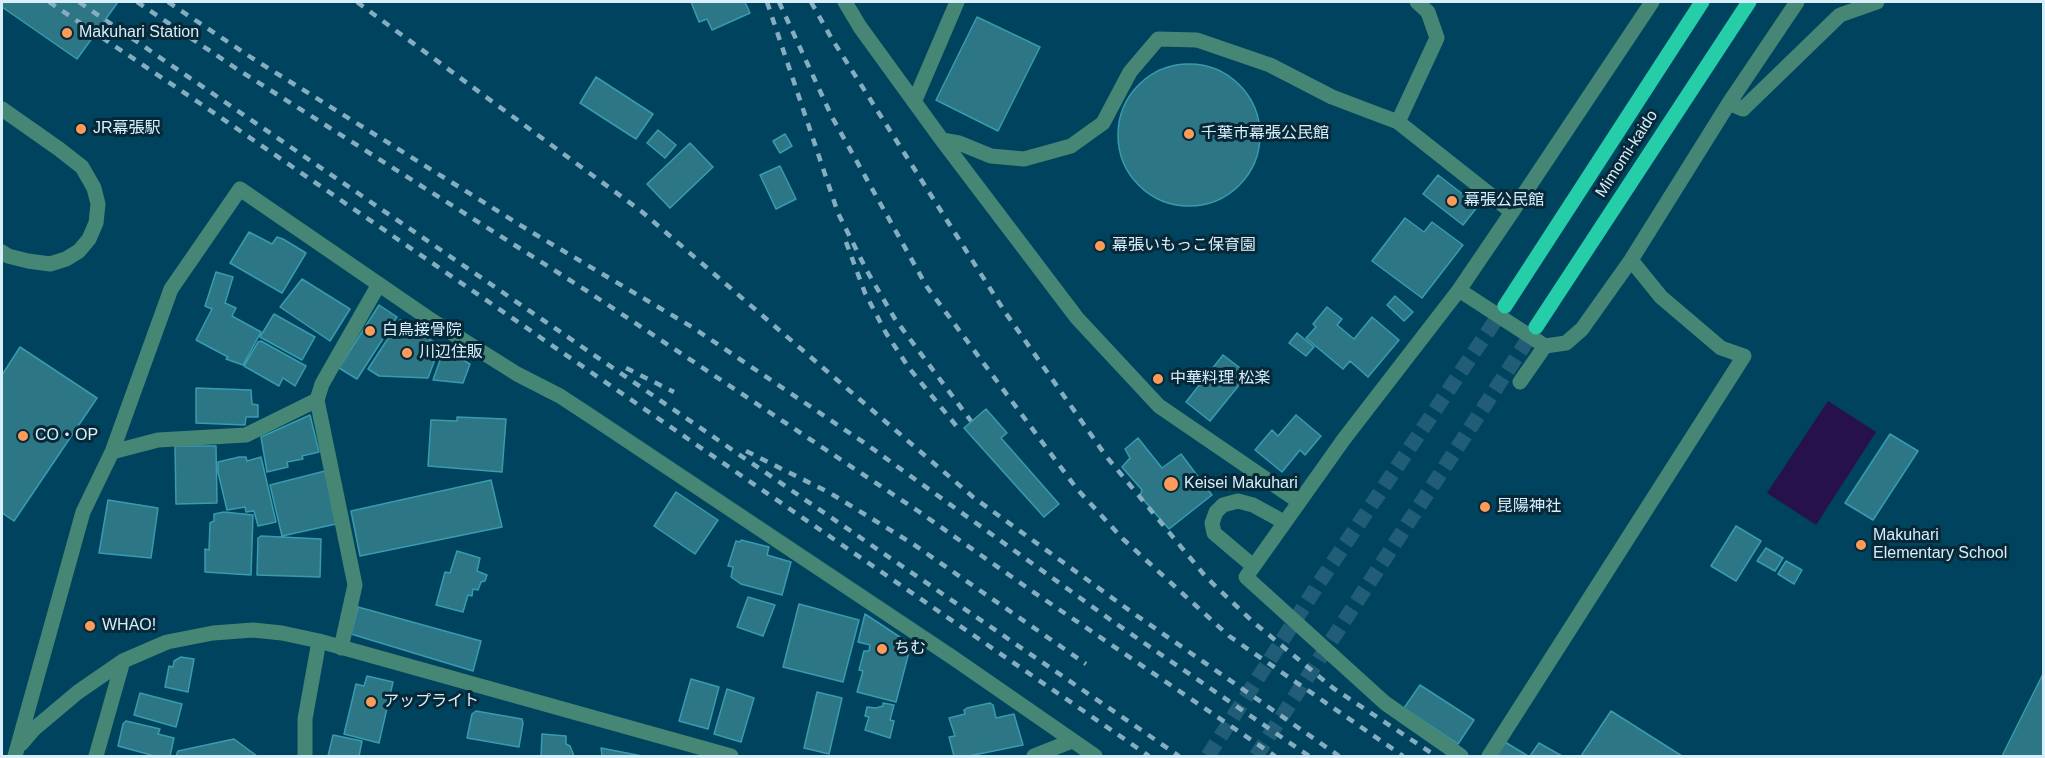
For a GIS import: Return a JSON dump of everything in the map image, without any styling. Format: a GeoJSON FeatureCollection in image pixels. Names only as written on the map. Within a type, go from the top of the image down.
{"type":"FeatureCollection","features":[{"type":"Feature","properties":{"kind":"main road","name":"Mimomi-kaido"},"geometry":{"type":"LineString","coordinates":[[1504,306],[1702,2]]}},
{"type":"Feature","properties":{"kind":"main road","name":"Mimomi-kaido"},"geometry":{"type":"LineString","coordinates":[[1536,327],[1749,2]]}},
{"type":"Feature","properties":{"kind":"street"},"geometry":{"type":"LineString","coordinates":[[845,2],[942,140],[1077,318],[1159,406],[1299,501]]}},
{"type":"Feature","properties":{"kind":"street"},"geometry":{"type":"LineString","coordinates":[[915,100],[957,2]]}},
{"type":"Feature","properties":{"kind":"street"},"geometry":{"type":"LineString","coordinates":[[1398,122],[1437,38],[1428,12],[1417,2]]}},
{"type":"Feature","properties":{"kind":"street"},"geometry":{"type":"LineString","coordinates":[[1461,756],[1385,703],[1246,577],[1299,501],[1459,290],[1652,2]]}},
{"type":"Feature","properties":{"kind":"street"},"geometry":{"type":"LineString","coordinates":[[1459,290],[1545,346],[1566,343],[1582,329],[1631,260],[1729,103],[1797,2]]}},
{"type":"Feature","properties":{"kind":"street"},"geometry":{"type":"LineString","coordinates":[[1729,103],[1743,109],[1840,15],[1877,2]]}},
{"type":"Feature","properties":{"kind":"street"},"geometry":{"type":"LineString","coordinates":[[942,140],[959,143],[991,156],[1024,159],[1071,146],[1103,123],[1130,72],[1158,39],[1197,40],[1270,64],[1332,97],[1398,122],[1512,212]]}},
{"type":"Feature","properties":{"kind":"street"},"geometry":{"type":"LineString","coordinates":[[2,109],[82,167],[94,188],[98,204],[96,223],[89,239],[79,251],[66,259],[50,264],[28,261],[8,256],[2,252]]}},
{"type":"Feature","properties":{"kind":"street"},"geometry":{"type":"LineString","coordinates":[[16,756],[83,512],[112,452],[171,289],[240,189],[428,318],[517,374],[560,396],[952,657],[1095,756]]}},
{"type":"Feature","properties":{"kind":"street"},"geometry":{"type":"LineString","coordinates":[[1489,756],[1744,356],[1721,348],[1662,297],[1631,260]]}},
{"type":"Feature","properties":{"kind":"street"},"geometry":{"type":"LineString","coordinates":[[341,648],[355,585],[317,400],[322,384],[379,284]]}},
{"type":"Feature","properties":{"kind":"street"},"geometry":{"type":"LineString","coordinates":[[1520,382],[1545,346]]}},
{"type":"Feature","properties":{"kind":"street"},"geometry":{"type":"LineString","coordinates":[[112,452],[158,440],[246,435],[317,400]]}},
{"type":"Feature","properties":{"kind":"street"},"geometry":{"type":"LineString","coordinates":[[1253,567],[1214,533],[1212,523],[1216,512],[1223,506],[1239,501],[1253,505],[1284,522]]}},
{"type":"Feature","properties":{"kind":"street"},"geometry":{"type":"LineString","coordinates":[[16,756],[23,742],[42,721],[78,692],[123,662],[167,642],[213,633],[253,630],[282,633],[319,641],[731,756]]}},
{"type":"Feature","properties":{"kind":"street"},"geometry":{"type":"LineString","coordinates":[[305,756],[305,719],[319,641]]}},
{"type":"Feature","properties":{"kind":"street"},"geometry":{"type":"LineString","coordinates":[[96,756],[123,662]]}},
{"type":"Feature","properties":{"kind":"street"},"geometry":{"type":"LineString","coordinates":[[1034,756],[1072,741]]}},
{"type":"Feature","properties":{"kind":"shaded area"},"geometry":{"type":"Polygon","coordinates":[[[1828,401],[1876,432],[1816,525],[1767,493],[1828,401]]]}},
{"type":"Feature","properties":{"kind":"building","name":"Makuhari Station"},"geometry":{"type":"Polygon","coordinates":[[[2,2],[118,2],[77,59],[2,7],[2,2]]]}},
{"type":"Feature","properties":{"kind":"building"},"geometry":{"type":"Polygon","coordinates":[[[691,2],[745,2],[750,13],[712,30],[707,19],[699,22],[691,2]]]}},
{"type":"Feature","properties":{"kind":"building"},"geometry":{"type":"Polygon","coordinates":[[[977,17],[1040,47],[998,131],[936,100],[977,17]]]}},
{"type":"Feature","properties":{"kind":"building","name":"千葉市幕張公民館"},"geometry":{"type":"Polygon","coordinates":[[[1189,64],[1216,69],[1239,85],[1255,108],[1260,135],[1255,162],[1239,185],[1216,201],[1189,206],[1162,201],[1139,185],[1123,162],[1118,135],[1123,108],[1139,85],[1162,69],[1189,64]]]}},
{"type":"Feature","properties":{"kind":"building"},"geometry":{"type":"Polygon","coordinates":[[[596,77],[653,114],[636,139],[580,103],[596,77]]]}},
{"type":"Feature","properties":{"kind":"building"},"geometry":{"type":"Polygon","coordinates":[[[658,130],[676,145],[665,158],[647,143],[658,130]]]}},
{"type":"Feature","properties":{"kind":"building"},"geometry":{"type":"Polygon","coordinates":[[[785,134],[792,146],[780,153],[773,141],[785,134]]]}},
{"type":"Feature","properties":{"kind":"building"},"geometry":{"type":"Polygon","coordinates":[[[690,143],[713,167],[670,208],[647,184],[690,143]]]}},
{"type":"Feature","properties":{"kind":"building"},"geometry":{"type":"Polygon","coordinates":[[[780,166],[796,199],[776,209],[760,175],[780,166]]]}},
{"type":"Feature","properties":{"kind":"building"},"geometry":{"type":"Polygon","coordinates":[[[1438,175],[1478,206],[1463,225],[1423,194],[1438,175]]]}},
{"type":"Feature","properties":{"kind":"building"},"geometry":{"type":"Polygon","coordinates":[[[1405,218],[1424,232],[1432,222],[1463,245],[1422,298],[1372,261],[1405,218]]]}},
{"type":"Feature","properties":{"kind":"building"},"geometry":{"type":"Polygon","coordinates":[[[249,232],[272,244],[277,237],[283,239],[306,253],[282,293],[230,263],[249,232]]]}},
{"type":"Feature","properties":{"kind":"building"},"geometry":{"type":"Polygon","coordinates":[[[216,272],[233,277],[225,303],[236,308],[232,316],[261,332],[243,365],[226,359],[228,357],[196,340],[212,309],[205,306],[216,272]]]}},
{"type":"Feature","properties":{"kind":"building"},"geometry":{"type":"Polygon","coordinates":[[[302,279],[350,309],[330,341],[280,307],[302,279]]]}},
{"type":"Feature","properties":{"kind":"building"},"geometry":{"type":"Polygon","coordinates":[[[1395,296],[1413,312],[1404,321],[1387,305],[1395,296]]]}},
{"type":"Feature","properties":{"kind":"building"},"geometry":{"type":"Polygon","coordinates":[[[379,305],[397,317],[357,379],[339,368],[379,305]]]}},
{"type":"Feature","properties":{"kind":"building"},"geometry":{"type":"Polygon","coordinates":[[[1327,307],[1342,319],[1337,325],[1354,339],[1372,317],[1399,340],[1368,377],[1350,361],[1343,369],[1306,338],[1316,327],[1313,324],[1327,307]]]}},
{"type":"Feature","properties":{"kind":"building"},"geometry":{"type":"Polygon","coordinates":[[[274,314],[315,337],[302,360],[260,337],[274,314]]]}},
{"type":"Feature","properties":{"kind":"building"},"geometry":{"type":"Polygon","coordinates":[[[400,320],[440,346],[428,378],[379,376],[368,369],[400,320]]]}},
{"type":"Feature","properties":{"kind":"building"},"geometry":{"type":"Polygon","coordinates":[[[1297,333],[1314,347],[1306,356],[1289,343],[1297,333]]]}},
{"type":"Feature","properties":{"kind":"building"},"geometry":{"type":"Polygon","coordinates":[[[261,341],[306,366],[295,386],[283,378],[279,386],[244,366],[258,342],[261,341]]]}},
{"type":"Feature","properties":{"kind":"building"},"geometry":{"type":"Polygon","coordinates":[[[20,347],[97,398],[14,521],[2,513],[2,375],[20,347]]]}},
{"type":"Feature","properties":{"kind":"building"},"geometry":{"type":"Polygon","coordinates":[[[444,349],[470,364],[463,383],[433,380],[444,349]]]}},
{"type":"Feature","properties":{"kind":"building"},"geometry":{"type":"Polygon","coordinates":[[[1223,355],[1248,374],[1210,421],[1186,402],[1223,355]]]}},
{"type":"Feature","properties":{"kind":"building"},"geometry":{"type":"Polygon","coordinates":[[[196,388],[251,390],[252,404],[258,405],[258,417],[246,417],[245,425],[196,423],[196,388]]]}},
{"type":"Feature","properties":{"kind":"building"},"geometry":{"type":"Polygon","coordinates":[[[986,409],[1007,433],[1001,438],[1059,504],[1044,517],[964,428],[986,409]]]}},
{"type":"Feature","properties":{"kind":"building"},"geometry":{"type":"Polygon","coordinates":[[[310,415],[319,452],[302,456],[303,459],[287,462],[288,467],[267,472],[261,437],[310,415]]]}},
{"type":"Feature","properties":{"kind":"building"},"geometry":{"type":"Polygon","coordinates":[[[1296,415],[1321,436],[1305,455],[1300,450],[1282,472],[1255,450],[1272,430],[1278,436],[1296,415]]]}},
{"type":"Feature","properties":{"kind":"building"},"geometry":{"type":"Polygon","coordinates":[[[457,417],[506,419],[502,472],[428,466],[431,420],[457,421],[457,417]]]}},
{"type":"Feature","properties":{"kind":"building"},"geometry":{"type":"Polygon","coordinates":[[[1890,434],[1918,451],[1873,520],[1845,503],[1890,434]]]}},
{"type":"Feature","properties":{"kind":"building"},"geometry":{"type":"Polygon","coordinates":[[[1138,438],[1162,468],[1181,454],[1212,495],[1169,529],[1140,496],[1142,490],[1122,467],[1130,458],[1125,449],[1138,438]]]}},
{"type":"Feature","properties":{"kind":"building"},"geometry":{"type":"Polygon","coordinates":[[[175,446],[216,446],[217,503],[176,504],[175,446]]]}},
{"type":"Feature","properties":{"kind":"building"},"geometry":{"type":"Polygon","coordinates":[[[246,457],[247,461],[261,457],[276,522],[258,526],[254,511],[246,512],[245,507],[227,510],[218,472],[218,462],[246,457]]]}},
{"type":"Feature","properties":{"kind":"building"},"geometry":{"type":"Polygon","coordinates":[[[325,471],[336,524],[282,536],[270,485],[325,471]]]}},
{"type":"Feature","properties":{"kind":"building"},"geometry":{"type":"Polygon","coordinates":[[[491,480],[502,527],[360,556],[351,511],[491,480]]]}},
{"type":"Feature","properties":{"kind":"building"},"geometry":{"type":"Polygon","coordinates":[[[676,492],[718,520],[695,554],[654,526],[676,492]]]}},
{"type":"Feature","properties":{"kind":"building"},"geometry":{"type":"Polygon","coordinates":[[[108,500],[158,508],[151,558],[99,553],[108,500]]]}},
{"type":"Feature","properties":{"kind":"building"},"geometry":{"type":"Polygon","coordinates":[[[224,512],[253,515],[251,575],[205,572],[205,549],[209,550],[210,523],[214,521],[214,514],[224,512]]]}},
{"type":"Feature","properties":{"kind":"building"},"geometry":{"type":"Polygon","coordinates":[[[1736,526],[1761,541],[1736,581],[1711,566],[1736,526]]]}},
{"type":"Feature","properties":{"kind":"building"},"geometry":{"type":"Polygon","coordinates":[[[261,536],[321,539],[320,577],[257,575],[258,538],[261,536]]]}},
{"type":"Feature","properties":{"kind":"building"},"geometry":{"type":"Polygon","coordinates":[[[741,540],[769,547],[767,555],[791,562],[782,595],[741,584],[731,577],[733,567],[728,566],[736,541],[741,540]]]}},
{"type":"Feature","properties":{"kind":"building"},"geometry":{"type":"Polygon","coordinates":[[[1766,548],[1783,558],[1775,571],[1757,561],[1766,548]]]}},
{"type":"Feature","properties":{"kind":"building"},"geometry":{"type":"Polygon","coordinates":[[[457,551],[480,558],[477,571],[487,575],[478,590],[473,589],[472,596],[468,595],[463,612],[436,605],[445,572],[450,573],[457,551]]]}},
{"type":"Feature","properties":{"kind":"building"},"geometry":{"type":"Polygon","coordinates":[[[1786,561],[1802,570],[1794,584],[1778,574],[1786,561]]]}},
{"type":"Feature","properties":{"kind":"building"},"geometry":{"type":"Polygon","coordinates":[[[748,597],[775,605],[763,636],[737,627],[748,597]]]}},
{"type":"Feature","properties":{"kind":"building"},"geometry":{"type":"Polygon","coordinates":[[[799,604],[859,620],[843,682],[783,667],[799,604]]]}},
{"type":"Feature","properties":{"kind":"building"},"geometry":{"type":"Polygon","coordinates":[[[358,607],[481,641],[473,671],[351,634],[358,607]]]}},
{"type":"Feature","properties":{"kind":"building"},"geometry":{"type":"Polygon","coordinates":[[[865,614],[909,643],[907,652],[909,652],[896,702],[857,692],[863,671],[859,670],[864,651],[869,651],[870,645],[858,642],[865,614]]]}},
{"type":"Feature","properties":{"kind":"building"},"geometry":{"type":"Polygon","coordinates":[[[181,657],[194,659],[188,692],[165,687],[169,666],[173,667],[174,661],[181,657]]]}},
{"type":"Feature","properties":{"kind":"building"},"geometry":{"type":"Polygon","coordinates":[[[2044,672],[2044,756],[2002,756],[2044,672]]]}},
{"type":"Feature","properties":{"kind":"building"},"geometry":{"type":"Polygon","coordinates":[[[367,676],[393,682],[379,743],[344,734],[356,684],[364,686],[367,676]]]}},
{"type":"Feature","properties":{"kind":"building"},"geometry":{"type":"Polygon","coordinates":[[[691,679],[719,687],[708,729],[679,721],[691,679]]]}},
{"type":"Feature","properties":{"kind":"building"},"geometry":{"type":"Polygon","coordinates":[[[1420,685],[1474,720],[1458,744],[1404,708],[1420,685]]]}},
{"type":"Feature","properties":{"kind":"building"},"geometry":{"type":"Polygon","coordinates":[[[727,689],[754,698],[741,742],[714,734],[727,689]]]}},
{"type":"Feature","properties":{"kind":"building"},"geometry":{"type":"Polygon","coordinates":[[[817,692],[842,698],[829,754],[804,748],[817,692]]]}},
{"type":"Feature","properties":{"kind":"building"},"geometry":{"type":"Polygon","coordinates":[[[140,693],[182,704],[176,727],[134,715],[140,693]]]}},
{"type":"Feature","properties":{"kind":"building"},"geometry":{"type":"Polygon","coordinates":[[[883,703],[894,705],[890,720],[894,721],[890,738],[865,730],[869,717],[865,716],[867,707],[876,708],[883,706],[883,703]]]}},
{"type":"Feature","properties":{"kind":"building"},"geometry":{"type":"Polygon","coordinates":[[[990,703],[993,705],[996,718],[1014,714],[1023,745],[969,756],[954,756],[949,737],[955,736],[949,718],[965,714],[964,710],[967,708],[990,703]]]}},
{"type":"Feature","properties":{"kind":"building"},"geometry":{"type":"Polygon","coordinates":[[[476,711],[522,719],[519,747],[467,738],[472,714],[476,711]]]}},
{"type":"Feature","properties":{"kind":"building"},"geometry":{"type":"Polygon","coordinates":[[[1611,711],[1682,756],[1581,756],[1611,711]]]}},
{"type":"Feature","properties":{"kind":"building"},"geometry":{"type":"Polygon","coordinates":[[[126,721],[160,729],[158,734],[174,738],[170,756],[155,756],[118,746],[123,724],[126,721]]]}},
{"type":"Feature","properties":{"kind":"building"},"geometry":{"type":"Polygon","coordinates":[[[542,734],[566,736],[566,744],[570,746],[574,756],[541,756],[542,734]]]}},
{"type":"Feature","properties":{"kind":"building"},"geometry":{"type":"Polygon","coordinates":[[[333,735],[362,741],[359,756],[328,756],[333,735]]]}},
{"type":"Feature","properties":{"kind":"building"},"geometry":{"type":"Polygon","coordinates":[[[234,739],[257,756],[176,756],[178,751],[234,739]]]}},
{"type":"Feature","properties":{"kind":"building"},"geometry":{"type":"Polygon","coordinates":[[[1505,742],[1528,756],[1496,756],[1505,742]]]}},
{"type":"Feature","properties":{"kind":"building"},"geometry":{"type":"Polygon","coordinates":[[[1539,743],[1562,756],[1530,756],[1539,743]]]}},
{"type":"Feature","properties":{"kind":"building"},"geometry":{"type":"Polygon","coordinates":[[[601,748],[642,756],[602,756],[601,748]]]}},
{"type":"Feature","properties":{"kind":"tunnel"},"geometry":{"type":"LineString","coordinates":[[1208,756],[1319,583],[1505,306]]}},
{"type":"Feature","properties":{"kind":"tunnel"},"geometry":{"type":"LineString","coordinates":[[1256,756],[1536,327]]}},
{"type":"Feature","properties":{"kind":"railway"},"geometry":{"type":"LineString","coordinates":[[49,2],[201,104],[1149,756]]}},
{"type":"Feature","properties":{"kind":"railway"},"geometry":{"type":"LineString","coordinates":[[79,2],[1179,756]]}},
{"type":"Feature","properties":{"kind":"railway"},"geometry":{"type":"LineString","coordinates":[[137,2],[237,69],[587,291],[918,511],[1275,756]]}},
{"type":"Feature","properties":{"kind":"railway"},"geometry":{"type":"LineString","coordinates":[[168,2],[252,58],[533,233],[692,327],[866,444],[1115,623],[1309,756]]}},
{"type":"Feature","properties":{"kind":"railway"},"geometry":{"type":"LineString","coordinates":[[357,2],[641,211],[973,497],[1133,613],[1339,756]]}},
{"type":"Feature","properties":{"kind":"railway"},"geometry":{"type":"LineString","coordinates":[[767,2],[838,213],[867,271],[895,319],[971,421]]}},
{"type":"Feature","properties":{"kind":"railway"},"geometry":{"type":"LineString","coordinates":[[779,2],[832,117],[927,287],[1077,489],[1123,539],[1229,636],[1403,756]]}},
{"type":"Feature","properties":{"kind":"railway"},"geometry":{"type":"LineString","coordinates":[[811,2],[832,39],[1005,312],[1106,456],[1206,577],[1252,621],[1333,688],[1436,756]]}},
{"type":"Feature","properties":{"kind":"railway"},"geometry":{"type":"LineString","coordinates":[[846,242],[865,293],[886,333],[909,368],[958,428]]}},
{"type":"Feature","properties":{"kind":"railway"},"geometry":{"type":"LineString","coordinates":[[626,368],[674,392]]}},
{"type":"Feature","properties":{"kind":"railway"},"geometry":{"type":"LineString","coordinates":[[746,451],[830,493],[913,544],[1086,664]]}},
{"type":"Feature","properties":{"kind":"place","name":"Makuhari Station"},"geometry":{"type":"Point","coordinates":[67,33]}},
{"type":"Feature","properties":{"kind":"place","name":"JR幕張駅"},"geometry":{"type":"Point","coordinates":[81,129]}},
{"type":"Feature","properties":{"kind":"place","name":"千葉市幕張公民館"},"geometry":{"type":"Point","coordinates":[1189,134]}},
{"type":"Feature","properties":{"kind":"place","name":"幕張公民館"},"geometry":{"type":"Point","coordinates":[1452,201]}},
{"type":"Feature","properties":{"kind":"place","name":"幕張いもっこ保育園"},"geometry":{"type":"Point","coordinates":[1100,246]}},
{"type":"Feature","properties":{"kind":"place","name":"白鳥接骨院"},"geometry":{"type":"Point","coordinates":[370,331]}},
{"type":"Feature","properties":{"kind":"place","name":"川辺住販"},"geometry":{"type":"Point","coordinates":[407,353]}},
{"type":"Feature","properties":{"kind":"place","name":"中華料理 松楽"},"geometry":{"type":"Point","coordinates":[1158,379]}},
{"type":"Feature","properties":{"kind":"place","name":"CO・OP"},"geometry":{"type":"Point","coordinates":[23,436]}},
{"type":"Feature","properties":{"kind":"place","name":"Keisei Makuhari"},"geometry":{"type":"Point","coordinates":[1171,484]}},
{"type":"Feature","properties":{"kind":"place","name":"昆陽神社"},"geometry":{"type":"Point","coordinates":[1485,507]}},
{"type":"Feature","properties":{"kind":"place","name":"Makuhari Elementary School"},"geometry":{"type":"Point","coordinates":[1861,545]}},
{"type":"Feature","properties":{"kind":"place","name":"WHAO!"},"geometry":{"type":"Point","coordinates":[90,626]}},
{"type":"Feature","properties":{"kind":"place","name":"ちむ"},"geometry":{"type":"Point","coordinates":[882,649]}},
{"type":"Feature","properties":{"kind":"place","name":"アップライト"},"geometry":{"type":"Point","coordinates":[371,702]}}]}
